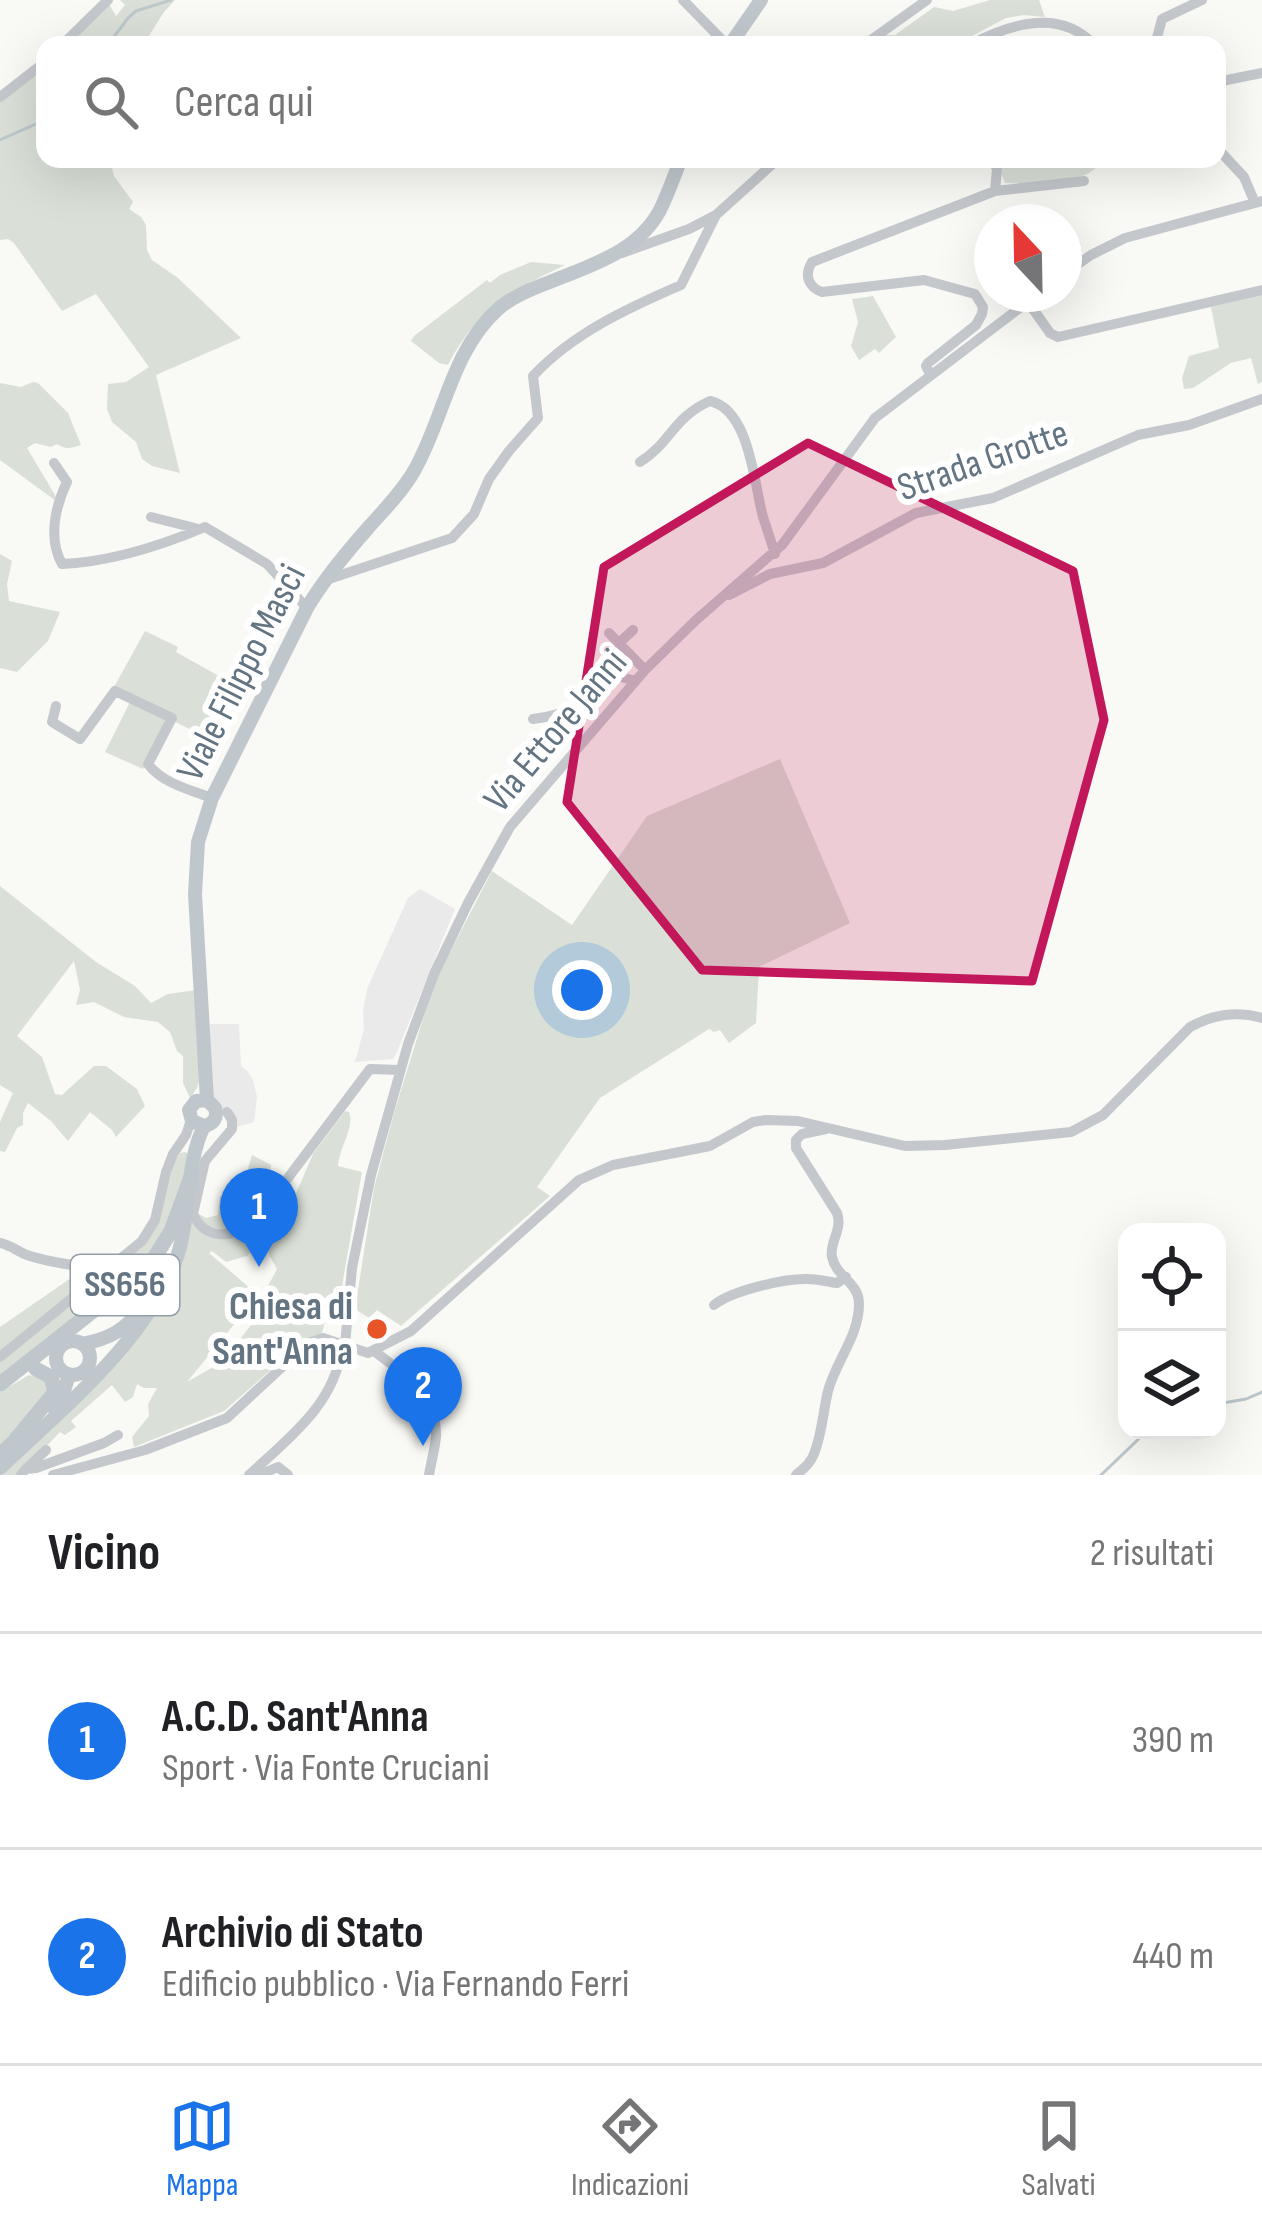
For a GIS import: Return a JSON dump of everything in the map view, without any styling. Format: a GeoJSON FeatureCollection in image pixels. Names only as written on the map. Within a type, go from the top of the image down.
{"type":"FeatureCollection","features":[{"type":"Feature","properties":{"kind":"highway","name":"SS656"},"geometry":{"type":"LineString","coordinates":[[0,1386],[28,1368],[72,1355],[172,1232],[193,1163]]}},
{"type":"Feature","properties":{"kind":"highway","name":"SS656"},"geometry":{"type":"LineString","coordinates":[[28,1368],[72,1355]]}},
{"type":"Feature","properties":{"kind":"highway"},"geometry":{"type":"LineString","coordinates":[[16,1439],[55,1392],[51,1377],[28,1368]]}},
{"type":"Feature","properties":{"kind":"main road"},"geometry":{"type":"LineString","coordinates":[[735,36],[761,0]]}},
{"type":"Feature","properties":{"kind":"main road","name":"Viale Filippo Masci"},"geometry":{"type":"LineString","coordinates":[[201,1100],[205,1041],[194,876],[198,842],[212,798],[307,608],[323,581],[412,474],[457,367],[499,308],[534,288],[614,256],[648,228],[677,168]]}},
{"type":"Feature","properties":{"kind":"main road"},"geometry":{"type":"LineString","coordinates":[[0,1468],[146,1319],[181,1243],[196,1123],[189,1110],[201,1100],[215,1108],[213,1122],[196,1123]]}},
{"type":"Feature","properties":{"kind":"main road"},"geometry":{"type":"LineString","coordinates":[[0,1454],[61,1396],[72,1355],[114,1335],[145,1303],[174,1243],[193,1163]]}},
{"type":"Feature","properties":{"kind":"main road"},"geometry":{"type":"LineString","coordinates":[[72,1355],[120,1349]]}},
{"type":"Feature","properties":{"kind":"main road"},"geometry":{"type":"LineString","coordinates":[[71,1399],[72,1355]]}},
{"type":"Feature","properties":{"kind":"street"},"geometry":{"type":"LineString","coordinates":[[71,36],[108,0]]}},
{"type":"Feature","properties":{"kind":"street"},"geometry":{"type":"LineString","coordinates":[[683,0],[720,36]]}},
{"type":"Feature","properties":{"kind":"street"},"geometry":{"type":"LineString","coordinates":[[877,36],[927,0]]}},
{"type":"Feature","properties":{"kind":"street"},"geometry":{"type":"LineString","coordinates":[[1157,36],[1162,19],[1202,0]]}},
{"type":"Feature","properties":{"kind":"street"},"geometry":{"type":"LineString","coordinates":[[986,36],[1022,24],[1063,24],[1084,36]]}},
{"type":"Feature","properties":{"kind":"street"},"geometry":{"type":"LineString","coordinates":[[0,97],[36,69]]}},
{"type":"Feature","properties":{"kind":"street"},"geometry":{"type":"LineString","coordinates":[[1226,80],[1262,73]]}},
{"type":"Feature","properties":{"kind":"street"},"geometry":{"type":"LineString","coordinates":[[1082,261],[1131,235],[1260,202],[1226,158]]}},
{"type":"Feature","properties":{"kind":"street"},"geometry":{"type":"LineString","coordinates":[[614,256],[716,215],[768,168]]}},
{"type":"Feature","properties":{"kind":"street"},"geometry":{"type":"LineString","coordinates":[[995,168],[995,190]]}},
{"type":"Feature","properties":{"kind":"street"},"geometry":{"type":"LineString","coordinates":[[930,374],[928,363],[980,321],[982,307],[975,294],[924,280],[819,291],[811,286],[808,271],[817,259],[995,190],[1084,181]]}},
{"type":"Feature","properties":{"kind":"street"},"geometry":{"type":"LineString","coordinates":[[323,581],[452,538],[474,514],[509,451],[538,418],[533,376],[548,360],[620,311],[681,285],[716,215]]}},
{"type":"Feature","properties":{"kind":"street"},"geometry":{"type":"LineString","coordinates":[[1040,312],[1050,333],[1058,337],[1262,290]]}},
{"type":"Feature","properties":{"kind":"street","name":"Via Ettore Janni"},"geometry":{"type":"LineString","coordinates":[[249,1475],[325,1397],[338,1372],[371,1175],[400,1070],[434,974],[510,827],[645,670],[775,554],[875,418],[1014,312]]}},
{"type":"Feature","properties":{"kind":"street","name":"Strada Grotte"},"geometry":{"type":"LineString","coordinates":[[726,595],[770,574],[823,563],[916,513],[993,498],[1138,435],[1189,425],[1240,407],[1262,387]]}},
{"type":"Feature","properties":{"kind":"street"},"geometry":{"type":"LineString","coordinates":[[1240,407],[1262,399]]}},
{"type":"Feature","properties":{"kind":"street"},"geometry":{"type":"LineString","coordinates":[[640,462],[657,450],[684,416],[710,401],[722,405],[743,436],[775,554]]}},
{"type":"Feature","properties":{"kind":"street"},"geometry":{"type":"LineString","coordinates":[[54,463],[67,482],[58,502],[54,537],[62,564],[129,553],[205,527]]}},
{"type":"Feature","properties":{"kind":"street"},"geometry":{"type":"LineString","coordinates":[[151,517],[190,528],[205,527],[268,564],[307,608]]}},
{"type":"Feature","properties":{"kind":"street"},"geometry":{"type":"LineString","coordinates":[[619,643],[633,630]]}},
{"type":"Feature","properties":{"kind":"street"},"geometry":{"type":"LineString","coordinates":[[609,632],[645,670]]}},
{"type":"Feature","properties":{"kind":"street"},"geometry":{"type":"LineString","coordinates":[[533,719],[573,710],[618,676],[635,681]]}},
{"type":"Feature","properties":{"kind":"street"},"geometry":{"type":"LineString","coordinates":[[56,706],[52,722],[80,739],[115,691],[172,718],[148,764],[151,770],[212,798]]}},
{"type":"Feature","properties":{"kind":"street"},"geometry":{"type":"LineString","coordinates":[[371,1352],[411,1331],[579,1180],[613,1165],[710,1146],[753,1122],[798,1120],[888,1143],[925,1147],[1071,1132],[1103,1115],[1190,1027],[1227,1014],[1262,1018]]}},
{"type":"Feature","properties":{"kind":"street"},"geometry":{"type":"LineString","coordinates":[[227,1112],[232,1130],[206,1161],[194,1209],[195,1220],[208,1231],[228,1236],[254,1223],[370,1069],[400,1070]]}},
{"type":"Feature","properties":{"kind":"street"},"geometry":{"type":"LineString","coordinates":[[0,1357],[142,1241],[160,1208],[161,1186],[173,1154],[196,1123]]}},
{"type":"Feature","properties":{"kind":"street"},"geometry":{"type":"LineString","coordinates":[[796,1475],[814,1454],[829,1388],[854,1330],[859,1301],[856,1288],[835,1265],[831,1253],[840,1223],[837,1213],[796,1148],[802,1134],[828,1128]]}},
{"type":"Feature","properties":{"kind":"street"},"geometry":{"type":"LineString","coordinates":[[178,1148],[188,1148],[193,1163]]}},
{"type":"Feature","properties":{"kind":"street"},"geometry":{"type":"LineString","coordinates":[[4,1243],[52,1261],[108,1270]]}},
{"type":"Feature","properties":{"kind":"street"},"geometry":{"type":"LineString","coordinates":[[714,1305],[724,1297],[788,1281],[837,1283],[846,1277]]}},
{"type":"Feature","properties":{"kind":"street"},"geometry":{"type":"LineString","coordinates":[[53,1475],[200,1431],[227,1418],[308,1343],[323,1338],[371,1352],[419,1389],[436,1436],[429,1475]]}},
{"type":"Feature","properties":{"kind":"street"},"geometry":{"type":"LineString","coordinates":[[23,1472],[118,1435]]}},
{"type":"Feature","properties":{"kind":"street"},"geometry":{"type":"LineString","coordinates":[[23,1472],[46,1450]]}},
{"type":"Feature","properties":{"kind":"street"},"geometry":{"type":"LineString","coordinates":[[259,1475],[278,1467],[288,1475]]}},
{"type":"Feature","properties":{"kind":"highlighted area"},"geometry":{"type":"Polygon","coordinates":[[[808,443],[1073,571],[1104,720],[1032,981],[702,970],[567,802],[604,567],[808,443]]]}},
{"type":"Feature","properties":{"kind":"shaded area"},"geometry":{"type":"Polygon","coordinates":[[[120,0],[175,0],[149,36],[76,36],[109,4],[116,16],[125,5],[120,0]]]}},
{"type":"Feature","properties":{"kind":"shaded area"},"geometry":{"type":"Polygon","coordinates":[[[990,0],[1039,0],[1045,17],[1006,18],[972,36],[884,36],[895,35],[934,7],[953,11],[990,0]]]}},
{"type":"Feature","properties":{"kind":"shaded area"},"geometry":{"type":"Polygon","coordinates":[[[36,73],[36,168],[112,168],[133,202],[129,209],[146,225],[152,260],[241,338],[156,375],[180,473],[142,459],[136,442],[112,422],[107,409],[108,384],[126,382],[149,367],[96,294],[62,311],[14,243],[0,240],[0,100],[36,73]]]}},
{"type":"Feature","properties":{"kind":"shaded area"},"geometry":{"type":"Polygon","coordinates":[[[999,168],[1095,168],[1081,176],[1048,182],[1005,183],[999,168]]]}},
{"type":"Feature","properties":{"kind":"shaded area"},"geometry":{"type":"Polygon","coordinates":[[[531,262],[565,265],[497,304],[471,329],[448,365],[411,341],[487,280],[490,283],[531,262]]]}},
{"type":"Feature","properties":{"kind":"shaded area"},"geometry":{"type":"Polygon","coordinates":[[[1262,295],[1262,382],[1258,384],[1251,358],[1231,363],[1184,389],[1182,378],[1189,356],[1219,348],[1211,307],[1262,295]]]}},
{"type":"Feature","properties":{"kind":"shaded area"},"geometry":{"type":"Polygon","coordinates":[[[873,296],[896,337],[879,353],[875,349],[859,360],[851,346],[858,322],[852,299],[873,296]]]}},
{"type":"Feature","properties":{"kind":"shaded area"},"geometry":{"type":"Polygon","coordinates":[[[33,382],[68,413],[81,445],[35,443],[27,448],[56,501],[0,460],[0,383],[21,387],[33,382]]]}},
{"type":"Feature","properties":{"kind":"shaded area"},"geometry":{"type":"Polygon","coordinates":[[[0,554],[12,561],[9,601],[60,612],[48,641],[17,672],[0,668],[0,554]]]}},
{"type":"Feature","properties":{"kind":"shaded area"},"geometry":{"type":"Polygon","coordinates":[[[145,631],[244,690],[221,744],[114,687],[145,631]]]}},
{"type":"Feature","properties":{"kind":"shaded area"},"geometry":{"type":"Polygon","coordinates":[[[131,700],[169,718],[143,769],[105,752],[131,700]]]}},
{"type":"Feature","properties":{"kind":"shaded area"},"geometry":{"type":"Polygon","coordinates":[[[780,759],[850,923],[759,967],[756,1023],[729,1043],[720,1030],[709,1029],[600,1098],[537,1187],[550,1196],[401,1326],[377,1310],[369,1318],[355,1309],[374,1188],[434,983],[492,871],[572,925],[647,816],[780,759]]]}},
{"type":"Feature","properties":{"kind":"shaded area"},"geometry":{"type":"Polygon","coordinates":[[[0,886],[96,962],[135,986],[151,1003],[168,994],[197,990],[201,1075],[190,1098],[183,1083],[183,1056],[170,1032],[158,1022],[124,1017],[94,1002],[76,1005],[80,990],[74,961],[17,1036],[42,1057],[55,1094],[62,1095],[94,1066],[106,1066],[137,1089],[145,1106],[116,1137],[90,1112],[68,1141],[28,1103],[23,1125],[5,1152],[0,1151],[0,1122],[13,1093],[0,1085],[0,886]]]}},
{"type":"Feature","properties":{"kind":"shaded area"},"geometry":{"type":"Polygon","coordinates":[[[420,889],[455,909],[393,1059],[355,1062],[367,989],[408,898],[420,889]]]}},
{"type":"Feature","properties":{"kind":"shaded area"},"geometry":{"type":"Polygon","coordinates":[[[210,1024],[239,1024],[241,1066],[253,1080],[257,1097],[254,1122],[236,1127],[210,1096],[210,1024]]]}},
{"type":"Feature","properties":{"kind":"shaded area"},"geometry":{"type":"Polygon","coordinates":[[[345,1111],[350,1124],[338,1166],[362,1172],[339,1322],[325,1321],[322,1333],[295,1344],[224,1411],[134,1447],[132,1437],[149,1416],[148,1404],[157,1388],[137,1384],[133,1397],[125,1402],[112,1385],[71,1421],[76,1427],[65,1435],[60,1432],[19,1475],[0,1475],[136,1336],[191,1212],[213,1234],[243,1226],[268,1212],[294,1180],[266,1237],[247,1256],[226,1262],[209,1253],[258,1295],[187,1382],[222,1362],[251,1325],[273,1317],[278,1309],[268,1286],[277,1269],[268,1247],[313,1154],[345,1111]]]}},
{"type":"Feature","properties":{"kind":"shaded area"},"geometry":{"type":"Polygon","coordinates":[[[185,1152],[188,1177],[156,1253],[0,1378],[0,1327],[81,1271],[94,1273],[94,1283],[146,1240],[174,1162],[185,1152]]]}},
{"type":"Feature","properties":{"kind":"shaded area"},"geometry":{"type":"Polygon","coordinates":[[[252,1155],[271,1165],[268,1190],[252,1216],[221,1234],[199,1221],[197,1213],[206,1218],[218,1215],[220,1196],[233,1201],[239,1198],[252,1155]]]}},
{"type":"Feature","properties":{"kind":"shaded area"},"geometry":{"type":"Polygon","coordinates":[[[29,1375],[44,1379],[48,1391],[0,1448],[0,1392],[29,1375]]]}},
{"type":"Feature","properties":{"kind":"waterway"},"geometry":{"type":"LineString","coordinates":[[114,36],[136,11],[171,0]]}},
{"type":"Feature","properties":{"kind":"waterway"},"geometry":{"type":"LineString","coordinates":[[0,140],[36,124]]}},
{"type":"Feature","properties":{"kind":"waterway"},"geometry":{"type":"LineString","coordinates":[[1226,1402],[1262,1392]]}},
{"type":"Feature","properties":{"kind":"waterway"},"geometry":{"type":"LineString","coordinates":[[1101,1475],[1139,1439]]}},
{"type":"Feature","properties":{"kind":"place","name":"A.C.D. Sant'Anna"},"geometry":{"type":"Point","coordinates":[259,1267]}},
{"type":"Feature","properties":{"kind":"place","name":"Chiesa di Sant'Anna"},"geometry":{"type":"Point","coordinates":[377,1329]}},
{"type":"Feature","properties":{"kind":"place","name":"Archivio di Stato"},"geometry":{"type":"Point","coordinates":[423,1446]}}]}
